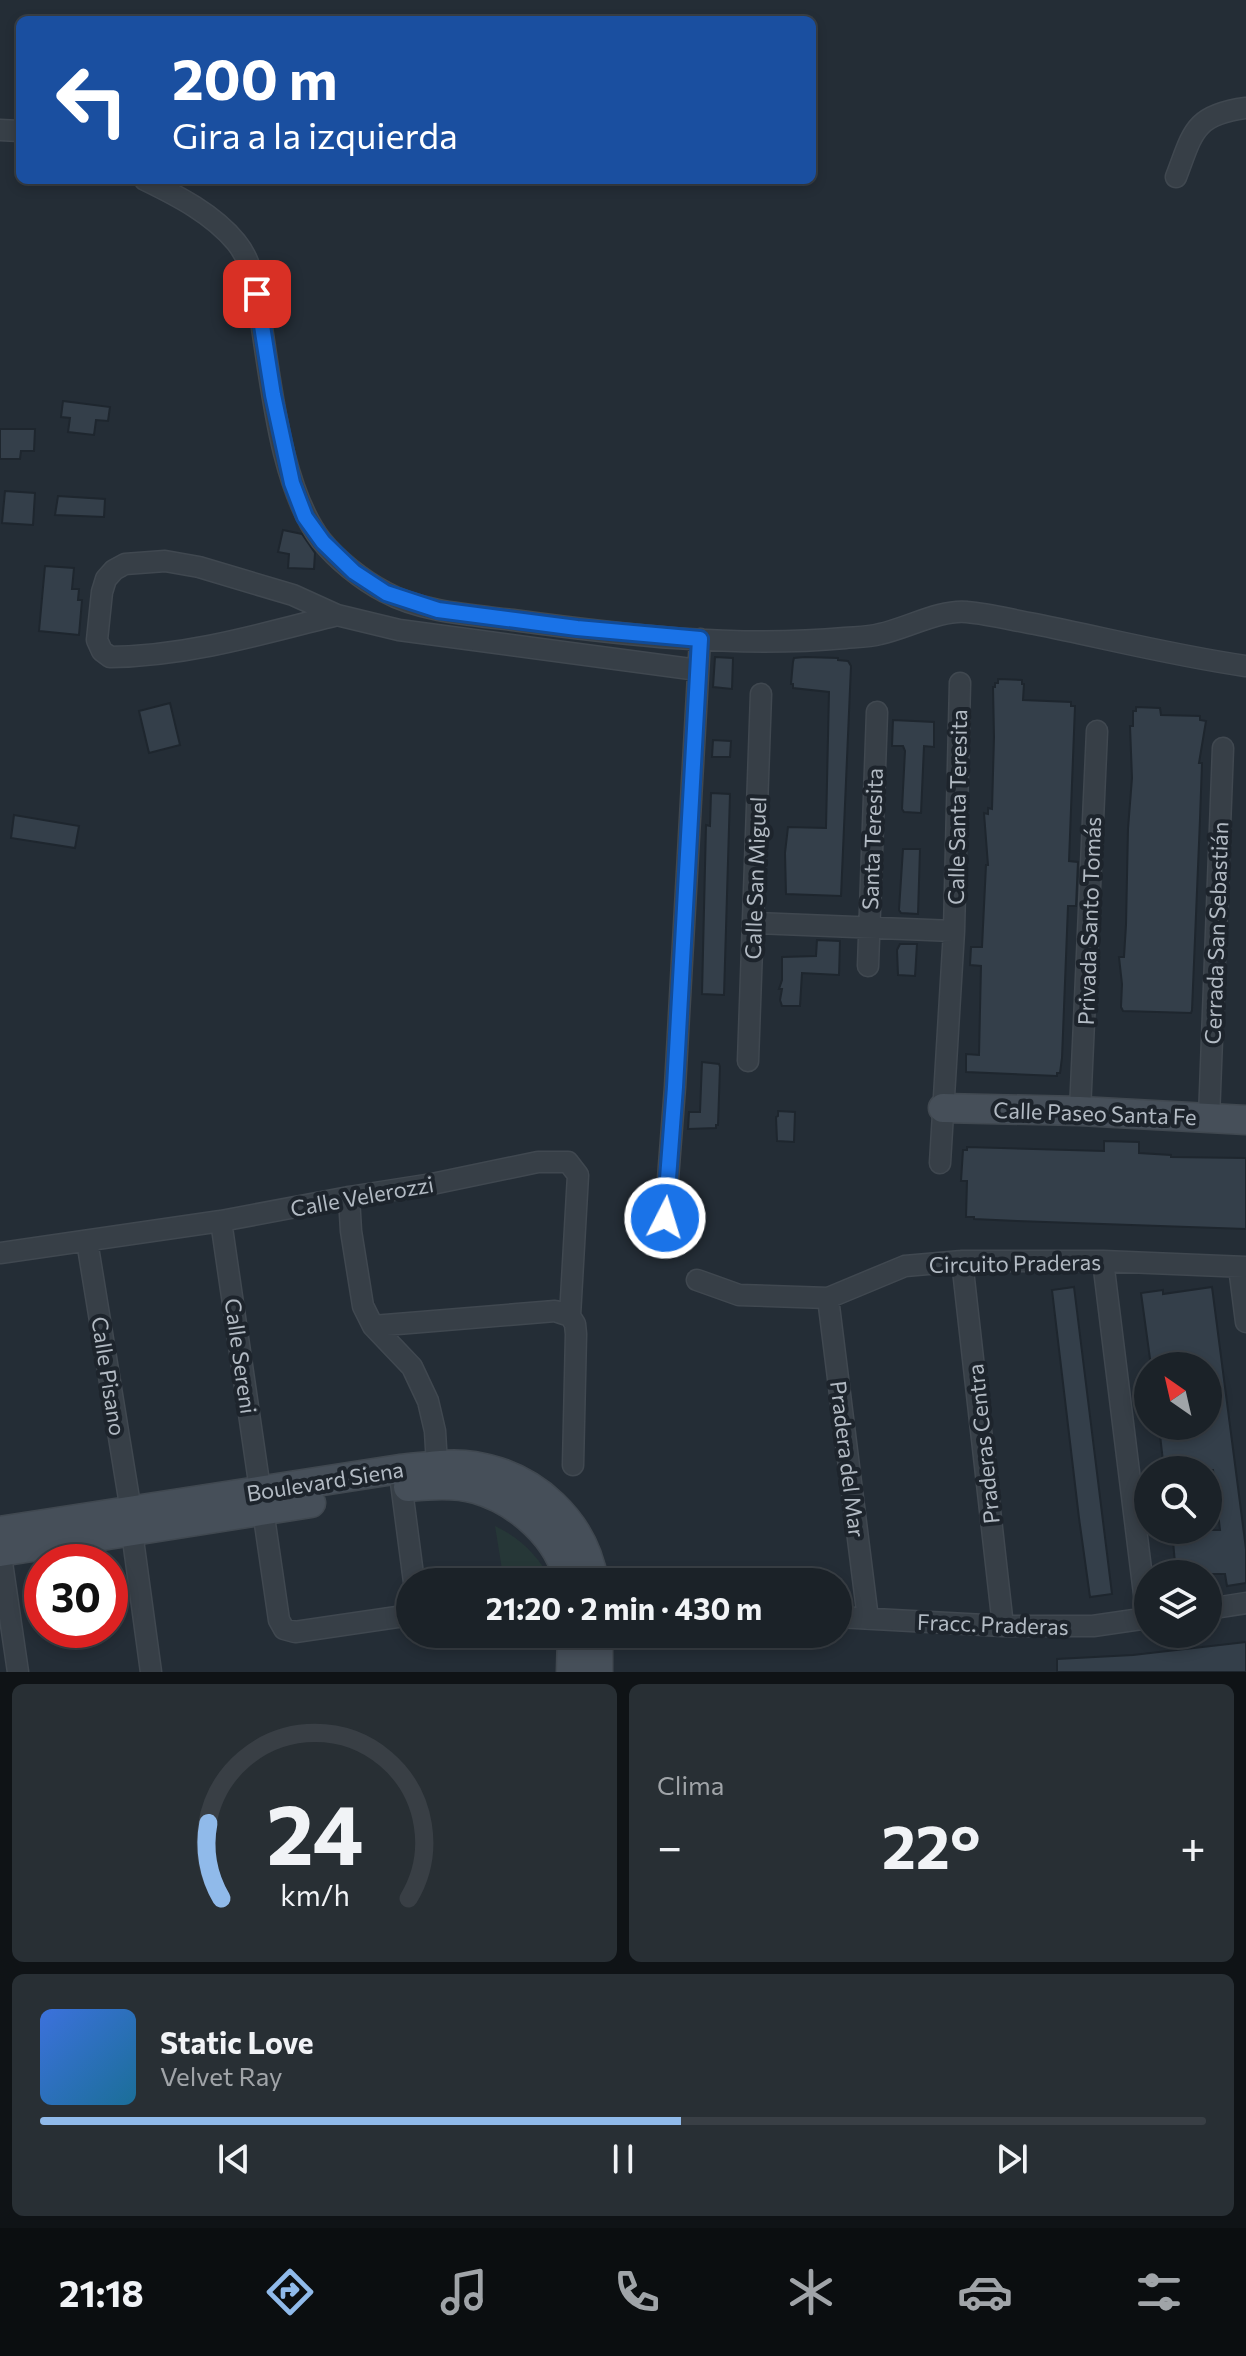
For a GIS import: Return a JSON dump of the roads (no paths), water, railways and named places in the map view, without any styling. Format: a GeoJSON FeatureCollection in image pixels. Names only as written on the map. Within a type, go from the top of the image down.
{"type":"FeatureCollection","features":[{"type":"Feature","properties":{"kind":"street"},"geometry":{"type":"LineString","coordinates":[[1176,177],[1194,130],[1206,119],[1246,108]]}},
{"type":"Feature","properties":{"kind":"street"},"geometry":{"type":"LineString","coordinates":[[153,184],[207,215],[236,242],[247,259],[257,294],[273,395],[292,483],[305,517],[323,542],[354,572],[386,593],[438,610],[577,628],[730,642],[828,640],[879,635],[922,620],[963,611],[1082,633],[1191,658],[1246,666]]}},
{"type":"Feature","properties":{"kind":"street"},"geometry":{"type":"LineString","coordinates":[[337,615],[215,646],[172,653],[110,657],[102,651],[97,640],[106,579],[125,564],[165,561],[199,567],[293,595],[337,615],[399,630],[698,670]]}},
{"type":"Feature","properties":{"kind":"street"},"geometry":{"type":"LineString","coordinates":[[665,1218],[700,639]]}},
{"type":"Feature","properties":{"kind":"street","name":"Calle Santa Teresita"},"geometry":{"type":"LineString","coordinates":[[940,1163],[954,931],[960,683]]}},
{"type":"Feature","properties":{"kind":"street","name":"Calle San Miguel"},"geometry":{"type":"LineString","coordinates":[[748,1061],[761,694]]}},
{"type":"Feature","properties":{"kind":"street","name":"Santa Teresita"},"geometry":{"type":"LineString","coordinates":[[868,966],[877,712]]}},
{"type":"Feature","properties":{"kind":"street","name":"Privada Santo Tomás"},"geometry":{"type":"LineString","coordinates":[[1080,1111],[1097,731]]}},
{"type":"Feature","properties":{"kind":"street","name":"Cerrada San Sebastián"},"geometry":{"type":"LineString","coordinates":[[1209,1118],[1223,748]]}},
{"type":"Feature","properties":{"kind":"street","name":"Calle Santa Teresita"},"geometry":{"type":"LineString","coordinates":[[754,923],[954,931]]}},
{"type":"Feature","properties":{"kind":"street","name":"Calle Paseo Santa Fe"},"geometry":{"type":"LineString","coordinates":[[943,1108],[1080,1111],[1246,1120]]}},
{"type":"Feature","properties":{"kind":"street","name":"Calle Velerozzi"},"geometry":{"type":"LineString","coordinates":[[0,1253],[221,1221],[538,1162],[568,1162],[578,1175],[570,1316]]}},
{"type":"Feature","properties":{"kind":"street"},"geometry":{"type":"LineString","coordinates":[[349,1197],[363,1306],[373,1326],[412,1367],[428,1401],[435,1431],[437,1465]]}},
{"type":"Feature","properties":{"kind":"street","name":"Calle Sereni"},"geometry":{"type":"LineString","coordinates":[[221,1221],[279,1620],[284,1629],[295,1632],[396,1617]]}},
{"type":"Feature","properties":{"kind":"street","name":"Calle Pisano"},"geometry":{"type":"LineString","coordinates":[[87,1241],[151,1672]]}},
{"type":"Feature","properties":{"kind":"street","name":"Circuito Praderas"},"geometry":{"type":"LineString","coordinates":[[697,1280],[739,1295],[828,1298],[905,1266],[962,1261],[1103,1261],[1243,1267]]}},
{"type":"Feature","properties":{"kind":"street","name":"Praderas Centra"},"geometry":{"type":"LineString","coordinates":[[962,1261],[1003,1626]]}},
{"type":"Feature","properties":{"kind":"street"},"geometry":{"type":"LineString","coordinates":[[1103,1261],[1141,1560]]}},
{"type":"Feature","properties":{"kind":"street"},"geometry":{"type":"LineString","coordinates":[[1243,1267],[1246,1322]]}},
{"type":"Feature","properties":{"kind":"street","name":"Pradera del Mar"},"geometry":{"type":"LineString","coordinates":[[828,1298],[868,1619]]}},
{"type":"Feature","properties":{"kind":"street"},"geometry":{"type":"LineString","coordinates":[[373,1326],[555,1311],[570,1316],[576,1334],[573,1465]]}},
{"type":"Feature","properties":{"kind":"street","name":"Boulevard Siena"},"geometry":{"type":"LineString","coordinates":[[0,1551],[131,1521],[401,1479],[437,1465],[474,1466],[520,1480],[548,1500],[575,1529],[591,1568]]}},
{"type":"Feature","properties":{"kind":"street"},"geometry":{"type":"LineString","coordinates":[[401,1479],[412,1568]]}},
{"type":"Feature","properties":{"kind":"street","name":"Boulevard Siena"},"geometry":{"type":"LineString","coordinates":[[401,1479],[475,1489],[506,1502],[532,1520],[553,1544],[565,1568]]}},
{"type":"Feature","properties":{"kind":"street","name":"Boulevard Siena"},"geometry":{"type":"LineString","coordinates":[[0,1531],[131,1521]]}},
{"type":"Feature","properties":{"kind":"street"},"geometry":{"type":"LineString","coordinates":[[0,1551],[18,1672]]}},
{"type":"Feature","properties":{"kind":"street"},"geometry":{"type":"LineString","coordinates":[[1222,1607],[1246,1603]]}},
{"type":"Feature","properties":{"kind":"street","name":"Fracc. Praderas"},"geometry":{"type":"LineString","coordinates":[[852,1618],[1003,1626],[1093,1626],[1134,1620]]}},
{"type":"Feature","properties":{"kind":"street"},"geometry":{"type":"LineString","coordinates":[[571,1672],[572,1648]]}},
{"type":"Feature","properties":{"kind":"street"},"geometry":{"type":"LineString","coordinates":[[598,1648],[598,1672]]}}]}
